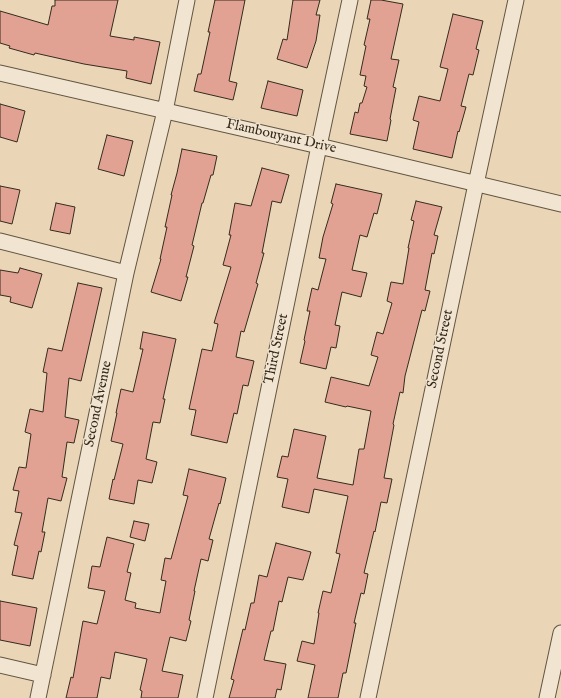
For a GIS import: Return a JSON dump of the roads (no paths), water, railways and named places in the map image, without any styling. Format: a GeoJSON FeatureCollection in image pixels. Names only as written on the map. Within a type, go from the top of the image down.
{"type":"FeatureCollection","features":[{"type":"Feature","properties":{"kind":"street","name":"Second Avenue"},"geometry":{"type":"LineString","coordinates":[[38,698],[126,273],[165,111],[187,0]]}},
{"type":"Feature","properties":{"kind":"street","name":"Third Street"},"geometry":{"type":"LineString","coordinates":[[205,698],[350,0]]}},
{"type":"Feature","properties":{"kind":"street","name":"Second Street"},"geometry":{"type":"LineString","coordinates":[[368,698],[516,0]]}},
{"type":"Feature","properties":{"kind":"street","name":"Flambouyant Drive"},"geometry":{"type":"LineString","coordinates":[[0,73],[319,146],[561,204]]}},
{"type":"Feature","properties":{"kind":"street"},"geometry":{"type":"LineString","coordinates":[[0,241],[126,273]]}},
{"type":"Feature","properties":{"kind":"street"},"geometry":{"type":"LineString","coordinates":[[547,698],[560,641]]}},
{"type":"Feature","properties":{"kind":"street"},"geometry":{"type":"LineString","coordinates":[[0,665],[43,676]]}}]}
